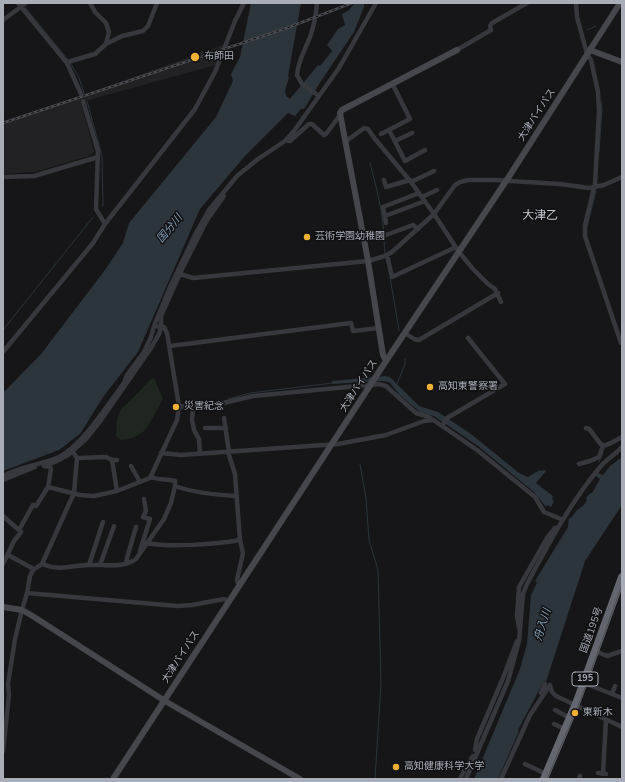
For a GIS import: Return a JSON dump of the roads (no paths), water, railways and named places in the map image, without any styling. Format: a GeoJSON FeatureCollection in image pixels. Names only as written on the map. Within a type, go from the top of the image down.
{"type":"FeatureCollection","features":[{"type":"Feature","properties":{"kind":"highway","name":"国道195号"},"geometry":{"type":"LineString","coordinates":[[545,777],[584,683],[620,587],[622,577]]}},
{"type":"Feature","properties":{"kind":"main road","name":"大津バイパス"},"geometry":{"type":"LineString","coordinates":[[113,779],[386,361],[406,333],[457,250],[506,181],[620,3]]}},
{"type":"Feature","properties":{"kind":"main road"},"geometry":{"type":"LineString","coordinates":[[386,361],[383,355],[368,261],[340,113],[342,110],[393,85],[457,50]]}},
{"type":"Feature","properties":{"kind":"main road"},"geometry":{"type":"LineString","coordinates":[[589,52],[622,62]]}},
{"type":"Feature","properties":{"kind":"main road"},"geometry":{"type":"LineString","coordinates":[[3,607],[22,610],[31,615],[165,701],[300,779]]}},
{"type":"Feature","properties":{"kind":"street"},"geometry":{"type":"LineString","coordinates":[[90,3],[95,12],[106,23],[108,32],[106,44]]}},
{"type":"Feature","properties":{"kind":"street"},"geometry":{"type":"LineString","coordinates":[[69,62],[95,54],[106,44],[122,36],[144,31],[148,26],[157,3]]}},
{"type":"Feature","properties":{"kind":"street"},"geometry":{"type":"LineString","coordinates":[[3,352],[93,244],[105,224],[195,109],[215,72],[235,21],[244,3]]}},
{"type":"Feature","properties":{"kind":"street"},"geometry":{"type":"LineString","coordinates":[[317,3],[314,23],[297,75],[302,84],[317,96]]}},
{"type":"Feature","properties":{"kind":"street"},"geometry":{"type":"LineString","coordinates":[[3,476],[33,464],[53,459],[69,451],[89,430],[144,352],[185,256],[209,210],[229,184],[242,172],[286,140],[297,127],[317,96],[339,68],[376,3]]}},
{"type":"Feature","properties":{"kind":"street"},"geometry":{"type":"LineString","coordinates":[[457,50],[491,30],[490,26],[492,23],[527,3]]}},
{"type":"Feature","properties":{"kind":"street"},"geometry":{"type":"LineString","coordinates":[[576,3],[577,17],[589,52],[598,92],[599,111],[594,188],[585,225],[585,236],[621,343],[622,342]]}},
{"type":"Feature","properties":{"kind":"street"},"geometry":{"type":"LineString","coordinates":[[3,20],[22,5],[69,62],[81,94]]}},
{"type":"Feature","properties":{"kind":"street"},"geometry":{"type":"LineString","coordinates":[[381,134],[410,119],[393,85]]}},
{"type":"Feature","properties":{"kind":"street"},"geometry":{"type":"LineString","coordinates":[[83,101],[96,143],[98,157],[96,209],[105,224]]}},
{"type":"Feature","properties":{"kind":"street"},"geometry":{"type":"LineString","coordinates":[[286,140],[290,141],[309,124],[312,124],[324,135],[340,115]]}},
{"type":"Feature","properties":{"kind":"street"},"geometry":{"type":"LineString","coordinates":[[345,142],[364,128],[368,129],[422,197],[457,250],[472,269],[495,289],[501,302]]}},
{"type":"Feature","properties":{"kind":"street"},"geometry":{"type":"LineString","coordinates":[[389,130],[405,161],[425,150]]}},
{"type":"Feature","properties":{"kind":"street"},"geometry":{"type":"LineString","coordinates":[[394,141],[412,133]]}},
{"type":"Feature","properties":{"kind":"street"},"geometry":{"type":"LineString","coordinates":[[3,177],[34,176],[98,157]]}},
{"type":"Feature","properties":{"kind":"street"},"geometry":{"type":"LineString","coordinates":[[384,180],[386,188],[410,181],[434,171]]}},
{"type":"Feature","properties":{"kind":"street"},"geometry":{"type":"LineString","coordinates":[[3,480],[35,467],[44,466],[55,462],[73,452],[86,439],[124,388],[130,376],[151,348],[159,334],[161,316],[207,220],[242,172]]}},
{"type":"Feature","properties":{"kind":"street"},"geometry":{"type":"LineString","coordinates":[[180,274],[193,278],[368,261],[387,255],[434,214],[454,185],[468,180],[506,181],[594,188],[622,178]]}},
{"type":"Feature","properties":{"kind":"street"},"geometry":{"type":"LineString","coordinates":[[385,216],[437,190]]}},
{"type":"Feature","properties":{"kind":"street"},"geometry":{"type":"LineString","coordinates":[[386,223],[383,206],[422,197]]}},
{"type":"Feature","properties":{"kind":"street"},"geometry":{"type":"LineString","coordinates":[[386,235],[413,225],[418,229]]}},
{"type":"Feature","properties":{"kind":"street"},"geometry":{"type":"LineString","coordinates":[[387,255],[392,277],[457,250]]}},
{"type":"Feature","properties":{"kind":"street"},"geometry":{"type":"LineString","coordinates":[[406,333],[414,339],[419,340],[498,294]]}},
{"type":"Feature","properties":{"kind":"street"},"geometry":{"type":"LineString","coordinates":[[170,346],[351,322],[353,331],[379,328]]}},
{"type":"Feature","properties":{"kind":"street"},"geometry":{"type":"LineString","coordinates":[[48,487],[94,496],[117,491],[151,477],[177,420],[179,406],[168,334],[164,327],[154,326]]}},
{"type":"Feature","properties":{"kind":"street"},"geometry":{"type":"LineString","coordinates":[[442,425],[447,418],[505,384],[468,338]]}},
{"type":"Feature","properties":{"kind":"street"},"geometry":{"type":"LineString","coordinates":[[179,406],[202,408],[252,396],[372,384],[386,386],[416,413],[429,417],[477,450],[535,497],[544,512],[563,520]]}},
{"type":"Feature","properties":{"kind":"street"},"geometry":{"type":"LineString","coordinates":[[193,408],[192,420],[194,430],[199,439],[200,454]]}},
{"type":"Feature","properties":{"kind":"street"},"geometry":{"type":"LineString","coordinates":[[224,418],[229,452],[235,474],[237,496],[242,553],[237,580],[239,586]]}},
{"type":"Feature","properties":{"kind":"street"},"geometry":{"type":"LineString","coordinates":[[161,453],[181,456],[332,445],[386,435],[424,421],[433,420]]}},
{"type":"Feature","properties":{"kind":"street"},"geometry":{"type":"LineString","coordinates":[[205,428],[226,428]]}},
{"type":"Feature","properties":{"kind":"street"},"geometry":{"type":"LineString","coordinates":[[586,428],[589,429],[603,446]]}},
{"type":"Feature","properties":{"kind":"street"},"geometry":{"type":"LineString","coordinates":[[603,446],[606,446],[622,437]]}},
{"type":"Feature","properties":{"kind":"street"},"geometry":{"type":"LineString","coordinates":[[579,464],[599,457],[603,446]]}},
{"type":"Feature","properties":{"kind":"street"},"geometry":{"type":"LineString","coordinates":[[466,779],[476,753],[477,739],[503,678],[517,640],[519,630],[517,616],[519,587],[547,538],[563,520],[602,465],[622,447]]}},
{"type":"Feature","properties":{"kind":"street"},"geometry":{"type":"LineString","coordinates":[[3,751],[9,695],[8,684],[15,639],[30,576],[33,570],[42,564],[74,493],[78,458],[73,452]]}},
{"type":"Feature","properties":{"kind":"street"},"geometry":{"type":"LineString","coordinates":[[78,458],[106,457],[115,460],[117,491]]}},
{"type":"Feature","properties":{"kind":"street"},"geometry":{"type":"LineString","coordinates":[[3,564],[14,540],[21,532],[19,530],[33,505],[36,506],[48,487],[51,469],[50,467],[44,466]]}},
{"type":"Feature","properties":{"kind":"street"},"geometry":{"type":"LineString","coordinates":[[131,466],[140,482]]}},
{"type":"Feature","properties":{"kind":"street"},"geometry":{"type":"LineString","coordinates":[[139,553],[167,512],[175,486],[175,481],[155,479],[151,477]]}},
{"type":"Feature","properties":{"kind":"street"},"geometry":{"type":"LineString","coordinates":[[175,486],[187,490],[215,495],[237,496]]}},
{"type":"Feature","properties":{"kind":"street"},"geometry":{"type":"LineString","coordinates":[[42,564],[65,568],[89,565],[126,564],[136,559],[150,519],[143,517],[146,511],[144,499]]}},
{"type":"Feature","properties":{"kind":"street"},"geometry":{"type":"LineString","coordinates":[[3,516],[19,530]]}},
{"type":"Feature","properties":{"kind":"street"},"geometry":{"type":"LineString","coordinates":[[89,565],[103,522]]}},
{"type":"Feature","properties":{"kind":"street"},"geometry":{"type":"LineString","coordinates":[[100,565],[114,526]]}},
{"type":"Feature","properties":{"kind":"street"},"geometry":{"type":"LineString","coordinates":[[126,564],[136,527]]}},
{"type":"Feature","properties":{"kind":"street"},"geometry":{"type":"LineString","coordinates":[[147,543],[158,545],[191,544],[240,540]]}},
{"type":"Feature","properties":{"kind":"street"},"geometry":{"type":"LineString","coordinates":[[8,555],[32,568],[33,570]]}},
{"type":"Feature","properties":{"kind":"street"},"geometry":{"type":"LineString","coordinates":[[27,593],[177,606],[192,605],[224,599],[229,601]]}},
{"type":"Feature","properties":{"kind":"street"},"geometry":{"type":"LineString","coordinates":[[595,651],[607,656],[622,651]]}},
{"type":"Feature","properties":{"kind":"street"},"geometry":{"type":"LineString","coordinates":[[584,683],[621,696]]}},
{"type":"Feature","properties":{"kind":"street"},"geometry":{"type":"LineString","coordinates":[[501,779],[545,684]]}},
{"type":"Feature","properties":{"kind":"street"},"geometry":{"type":"LineString","coordinates":[[536,704],[550,684],[553,694],[622,727]]}},
{"type":"Feature","properties":{"kind":"street"},"geometry":{"type":"LineString","coordinates":[[612,694],[615,686]]}},
{"type":"Feature","properties":{"kind":"street"},"geometry":{"type":"LineString","coordinates":[[555,710],[570,718]]}},
{"type":"Feature","properties":{"kind":"street"},"geometry":{"type":"LineString","coordinates":[[602,773],[606,720]]}},
{"type":"Feature","properties":{"kind":"street"},"geometry":{"type":"LineString","coordinates":[[554,724],[565,729]]}},
{"type":"Feature","properties":{"kind":"street"},"geometry":{"type":"LineString","coordinates":[[460,779],[476,753]]}},
{"type":"Feature","properties":{"kind":"street"},"geometry":{"type":"LineString","coordinates":[[525,764],[545,777]]}},
{"type":"Feature","properties":{"kind":"water","name":"国分川"},"geometry":{"type":"Polygon","coordinates":[[[251,3],[301,3],[289,77],[285,91],[286,96],[290,99],[318,65],[320,66],[332,51],[327,45],[338,29],[345,25],[342,14],[349,10],[355,3],[364,3],[364,7],[354,32],[304,109],[301,109],[295,116],[288,113],[245,156],[200,209],[138,352],[103,397],[80,434],[59,450],[3,471],[3,392],[41,354],[105,270],[123,243],[129,223],[216,117],[233,81],[231,74],[240,57],[251,3]]]}},
{"type":"Feature","properties":{"kind":"water"},"geometry":{"type":"Polygon","coordinates":[[[385,376],[390,377],[419,406],[438,412],[471,434],[519,473],[528,477],[538,471],[545,470],[546,471],[536,483],[553,496],[552,499],[554,501],[551,507],[547,505],[546,507],[534,492],[478,446],[434,416],[420,412],[399,394],[389,382],[382,381],[332,384],[332,381],[385,376]]]}},
{"type":"Feature","properties":{"kind":"water","name":"舟入川"},"geometry":{"type":"Polygon","coordinates":[[[622,457],[622,505],[585,561],[546,682],[544,681],[518,730],[519,731],[498,779],[474,779],[520,669],[527,644],[531,595],[537,583],[535,581],[568,527],[569,518],[571,518],[577,510],[584,505],[587,500],[586,498],[592,493],[600,479],[596,476],[598,473],[603,475],[610,466],[622,457]]]}},
{"type":"Feature","properties":{"kind":"waterway"},"geometry":{"type":"LineString","coordinates":[[25,7],[68,60]]}},
{"type":"Feature","properties":{"kind":"waterway"},"geometry":{"type":"LineString","coordinates":[[587,30],[596,26]]}},
{"type":"Feature","properties":{"kind":"waterway"},"geometry":{"type":"LineString","coordinates":[[71,64],[79,78],[84,93]]}},
{"type":"Feature","properties":{"kind":"waterway"},"geometry":{"type":"LineString","coordinates":[[87,101],[102,156],[103,206]]}},
{"type":"Feature","properties":{"kind":"waterway"},"geometry":{"type":"LineString","coordinates":[[599,152],[602,110],[601,101]]}},
{"type":"Feature","properties":{"kind":"waterway"},"geometry":{"type":"LineString","coordinates":[[370,163],[381,209],[385,253]]}},
{"type":"Feature","properties":{"kind":"waterway"},"geometry":{"type":"LineString","coordinates":[[587,227],[596,191]]}},
{"type":"Feature","properties":{"kind":"waterway"},"geometry":{"type":"LineString","coordinates":[[3,330],[93,217]]}},
{"type":"Feature","properties":{"kind":"waterway"},"geometry":{"type":"LineString","coordinates":[[390,277],[399,330]]}},
{"type":"Feature","properties":{"kind":"waterway"},"geometry":{"type":"LineString","coordinates":[[397,384],[405,364],[405,359]]}},
{"type":"Feature","properties":{"kind":"waterway"},"geometry":{"type":"LineString","coordinates":[[228,399],[250,393],[333,383]]}},
{"type":"Feature","properties":{"kind":"waterway"},"geometry":{"type":"LineString","coordinates":[[599,462],[603,453]]}},
{"type":"Feature","properties":{"kind":"waterway"},"geometry":{"type":"LineString","coordinates":[[360,464],[366,498],[369,540],[378,570],[381,683],[375,779]]}},
{"type":"Feature","properties":{"kind":"tram line"},"geometry":{"type":"LineString","coordinates":[[547,779],[581,699],[622,585]]}},
{"type":"Feature","properties":{"kind":"railway"},"geometry":{"type":"LineString","coordinates":[[3,123],[287,28],[352,3]]}},
{"type":"Feature","properties":{"kind":"place","name":"布師田"},"geometry":{"type":"Point","coordinates":[195,57]}},
{"type":"Feature","properties":{"kind":"place","name":"芸術学園幼稚園"},"geometry":{"type":"Point","coordinates":[307,237]}},
{"type":"Feature","properties":{"kind":"place","name":"高知東警察署"},"geometry":{"type":"Point","coordinates":[430,387]}},
{"type":"Feature","properties":{"kind":"place","name":"災害紀念"},"geometry":{"type":"Point","coordinates":[176,407]}},
{"type":"Feature","properties":{"kind":"place","name":"東新木"},"geometry":{"type":"Point","coordinates":[575,713]}},
{"type":"Feature","properties":{"kind":"place","name":"高知健康科学大学"},"geometry":{"type":"Point","coordinates":[396,767]}},
{"type":"Feature","properties":{"kind":"district","name":"大津乙"},"geometry":{"type":"Point","coordinates":[540,216]}}]}
